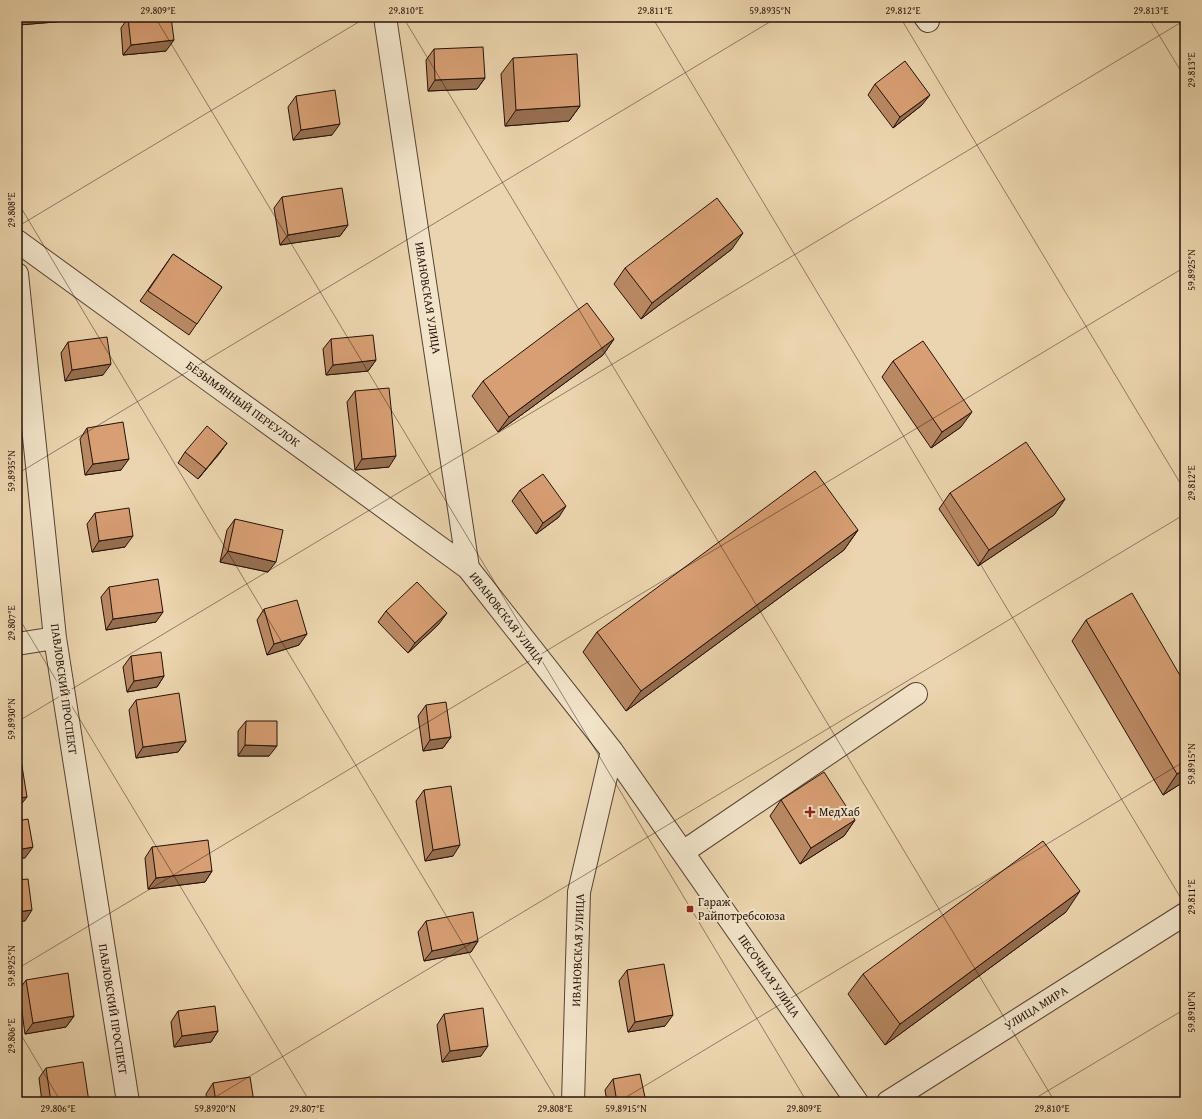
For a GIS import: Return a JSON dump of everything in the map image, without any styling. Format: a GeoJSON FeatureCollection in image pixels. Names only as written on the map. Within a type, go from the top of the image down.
{"type":"FeatureCollection","features":[{"type":"Feature","properties":{"kind":"street","name":"ИВАНОВСКАЯ УЛИЦА"},"geometry":{"type":"LineString","coordinates":[[385,17],[468,568],[612,751],[579,892],[573,1102]]}},
{"type":"Feature","properties":{"kind":"street","name":"БЕЗЫМЯННЫЙ ПЕРЕУЛОК"},"geometry":{"type":"LineString","coordinates":[[17,241],[468,568]]}},
{"type":"Feature","properties":{"kind":"street","name":"ПАВЛОВСКИЙ ПРОСПЕКТ"},"geometry":{"type":"LineString","coordinates":[[17,274],[55,638],[128,1102]]}},
{"type":"Feature","properties":{"kind":"street"},"geometry":{"type":"LineString","coordinates":[[17,644],[55,638]]}},
{"type":"Feature","properties":{"kind":"street"},"geometry":{"type":"LineString","coordinates":[[683,852],[916,694]]}},
{"type":"Feature","properties":{"kind":"street","name":"ПЕСОЧНАЯ УЛИЦА"},"geometry":{"type":"LineString","coordinates":[[612,751],[857,1102]]}},
{"type":"Feature","properties":{"kind":"street","name":"УЛИЦА МИРА"},"geometry":{"type":"LineString","coordinates":[[888,1102],[1185,914]]}},
{"type":"Feature","properties":{"kind":"building"},"geometry":{"type":"Polygon","coordinates":[[[171,17],[174,40],[131,45],[128,18],[171,17]]]}},
{"type":"Feature","properties":{"kind":"building"},"geometry":{"type":"Polygon","coordinates":[[[483,47],[485,78],[435,80],[434,49],[483,47]]]}},
{"type":"Feature","properties":{"kind":"building"},"geometry":{"type":"Polygon","coordinates":[[[577,54],[580,106],[516,110],[513,58],[577,54]]]}},
{"type":"Feature","properties":{"kind":"building"},"geometry":{"type":"Polygon","coordinates":[[[905,61],[930,95],[900,117],[875,84],[905,61]]]}},
{"type":"Feature","properties":{"kind":"building"},"geometry":{"type":"Polygon","coordinates":[[[335,90],[340,124],[301,130],[296,96],[335,90]]]}},
{"type":"Feature","properties":{"kind":"building"},"geometry":{"type":"Polygon","coordinates":[[[342,188],[348,225],[288,235],[282,197],[342,188]]]}},
{"type":"Feature","properties":{"kind":"building"},"geometry":{"type":"Polygon","coordinates":[[[717,198],[743,233],[652,303],[625,268],[717,198]]]}},
{"type":"Feature","properties":{"kind":"building"},"geometry":{"type":"Polygon","coordinates":[[[173,254],[222,287],[197,324],[148,291],[173,254]]]}},
{"type":"Feature","properties":{"kind":"building"},"geometry":{"type":"Polygon","coordinates":[[[587,303],[614,339],[509,417],[483,381],[587,303]]]}},
{"type":"Feature","properties":{"kind":"building"},"geometry":{"type":"Polygon","coordinates":[[[373,335],[376,360],[333,365],[331,339],[373,335]]]}},
{"type":"Feature","properties":{"kind":"building"},"geometry":{"type":"Polygon","coordinates":[[[107,337],[111,364],[72,370],[68,342],[107,337]]]}},
{"type":"Feature","properties":{"kind":"building"},"geometry":{"type":"Polygon","coordinates":[[[923,341],[972,412],[942,432],[893,361],[923,341]]]}},
{"type":"Feature","properties":{"kind":"building"},"geometry":{"type":"Polygon","coordinates":[[[389,388],[396,456],[362,459],[355,391],[389,388]]]}},
{"type":"Feature","properties":{"kind":"building"},"geometry":{"type":"Polygon","coordinates":[[[123,422],[129,459],[93,464],[87,428],[123,422]]]}},
{"type":"Feature","properties":{"kind":"building"},"geometry":{"type":"Polygon","coordinates":[[[207,426],[227,443],[206,469],[185,452],[207,426]]]}},
{"type":"Feature","properties":{"kind":"building"},"geometry":{"type":"Polygon","coordinates":[[[1026,442],[1065,499],[989,550],[950,493],[1026,442]]]}},
{"type":"Feature","properties":{"kind":"building"},"geometry":{"type":"Polygon","coordinates":[[[815,471],[858,530],[641,691],[597,632],[815,471]]]}},
{"type":"Feature","properties":{"kind":"building"},"geometry":{"type":"Polygon","coordinates":[[[543,474],[566,506],[543,523],[520,490],[543,474]]]}},
{"type":"Feature","properties":{"kind":"building"},"geometry":{"type":"Polygon","coordinates":[[[129,508],[133,536],[99,541],[95,513],[129,508]]]}},
{"type":"Feature","properties":{"kind":"building"},"geometry":{"type":"Polygon","coordinates":[[[235,519],[283,530],[276,562],[228,551],[235,519]]]}},
{"type":"Feature","properties":{"kind":"building"},"geometry":{"type":"Polygon","coordinates":[[[158,579],[163,612],[113,619],[109,587],[158,579]]]}},
{"type":"Feature","properties":{"kind":"building"},"geometry":{"type":"Polygon","coordinates":[[[417,582],[447,613],[415,643],[386,611],[417,582]]]}},
{"type":"Feature","properties":{"kind":"building"},"geometry":{"type":"Polygon","coordinates":[[[1132,593],[1185,684],[1185,769],[1177,774],[1086,620],[1132,593]]]}},
{"type":"Feature","properties":{"kind":"building"},"geometry":{"type":"Polygon","coordinates":[[[297,600],[307,634],[274,644],[264,609],[297,600]]]}},
{"type":"Feature","properties":{"kind":"building"},"geometry":{"type":"Polygon","coordinates":[[[161,652],[164,676],[134,681],[131,656],[161,652]]]}},
{"type":"Feature","properties":{"kind":"building"},"geometry":{"type":"Polygon","coordinates":[[[179,693],[186,741],[143,747],[136,700],[179,693]]]}},
{"type":"Feature","properties":{"kind":"building"},"geometry":{"type":"Polygon","coordinates":[[[446,702],[451,737],[430,740],[426,705],[446,702]]]}},
{"type":"Feature","properties":{"kind":"building"},"geometry":{"type":"Polygon","coordinates":[[[246,721],[277,721],[277,746],[245,745],[246,721]]]}},
{"type":"Feature","properties":{"kind":"building"},"geometry":{"type":"Polygon","coordinates":[[[21,760],[27,797],[17,798],[17,761],[21,760]]]}},
{"type":"Feature","properties":{"kind":"building"},"geometry":{"type":"Polygon","coordinates":[[[824,772],[855,820],[811,848],[781,800],[824,772]]]}},
{"type":"Feature","properties":{"kind":"building"},"geometry":{"type":"Polygon","coordinates":[[[451,786],[460,845],[433,850],[424,790],[451,786]]]}},
{"type":"Feature","properties":{"kind":"building"},"geometry":{"type":"Polygon","coordinates":[[[28,819],[33,847],[17,850],[17,821],[28,819]]]}},
{"type":"Feature","properties":{"kind":"building"},"geometry":{"type":"Polygon","coordinates":[[[208,840],[212,871],[156,878],[152,847],[208,840]]]}},
{"type":"Feature","properties":{"kind":"building"},"geometry":{"type":"Polygon","coordinates":[[[1043,841],[1080,891],[900,1024],[863,974],[1043,841]]]}},
{"type":"Feature","properties":{"kind":"building"},"geometry":{"type":"Polygon","coordinates":[[[28,879],[32,910],[17,912],[17,880],[28,879]]]}},
{"type":"Feature","properties":{"kind":"building"},"geometry":{"type":"Polygon","coordinates":[[[473,912],[478,941],[432,951],[426,921],[473,912]]]}},
{"type":"Feature","properties":{"kind":"building"},"geometry":{"type":"Polygon","coordinates":[[[664,964],[673,1015],[635,1022],[627,970],[664,964]]]}},
{"type":"Feature","properties":{"kind":"building"},"geometry":{"type":"Polygon","coordinates":[[[68,973],[74,1016],[33,1023],[26,980],[68,973]]]}},
{"type":"Feature","properties":{"kind":"building"},"geometry":{"type":"Polygon","coordinates":[[[215,1006],[218,1031],[182,1036],[178,1011],[215,1006]]]}},
{"type":"Feature","properties":{"kind":"building"},"geometry":{"type":"Polygon","coordinates":[[[483,1008],[488,1046],[450,1051],[444,1014],[483,1008]]]}},
{"type":"Feature","properties":{"kind":"building"},"geometry":{"type":"Polygon","coordinates":[[[83,1062],[89,1102],[51,1102],[46,1068],[83,1062]]]}},
{"type":"Feature","properties":{"kind":"building"},"geometry":{"type":"Polygon","coordinates":[[[640,1074],[646,1102],[617,1102],[613,1079],[640,1074]]]}},
{"type":"Feature","properties":{"kind":"building"},"geometry":{"type":"Polygon","coordinates":[[[250,1077],[254,1102],[216,1102],[213,1083],[250,1077]]]}},
{"type":"Feature","properties":{"kind":"building"},"geometry":{"type":"Polygon","coordinates":[[[486,1099],[488,1102],[472,1102],[472,1101],[486,1099]]]}},
{"type":"Feature","properties":{"kind":"place","name":"МедХаб"},"geometry":{"type":"Point","coordinates":[810,812]}},
{"type":"Feature","properties":{"kind":"place","name":"Гараж Райпотребсоюза"},"geometry":{"type":"Point","coordinates":[690,909]}}]}
